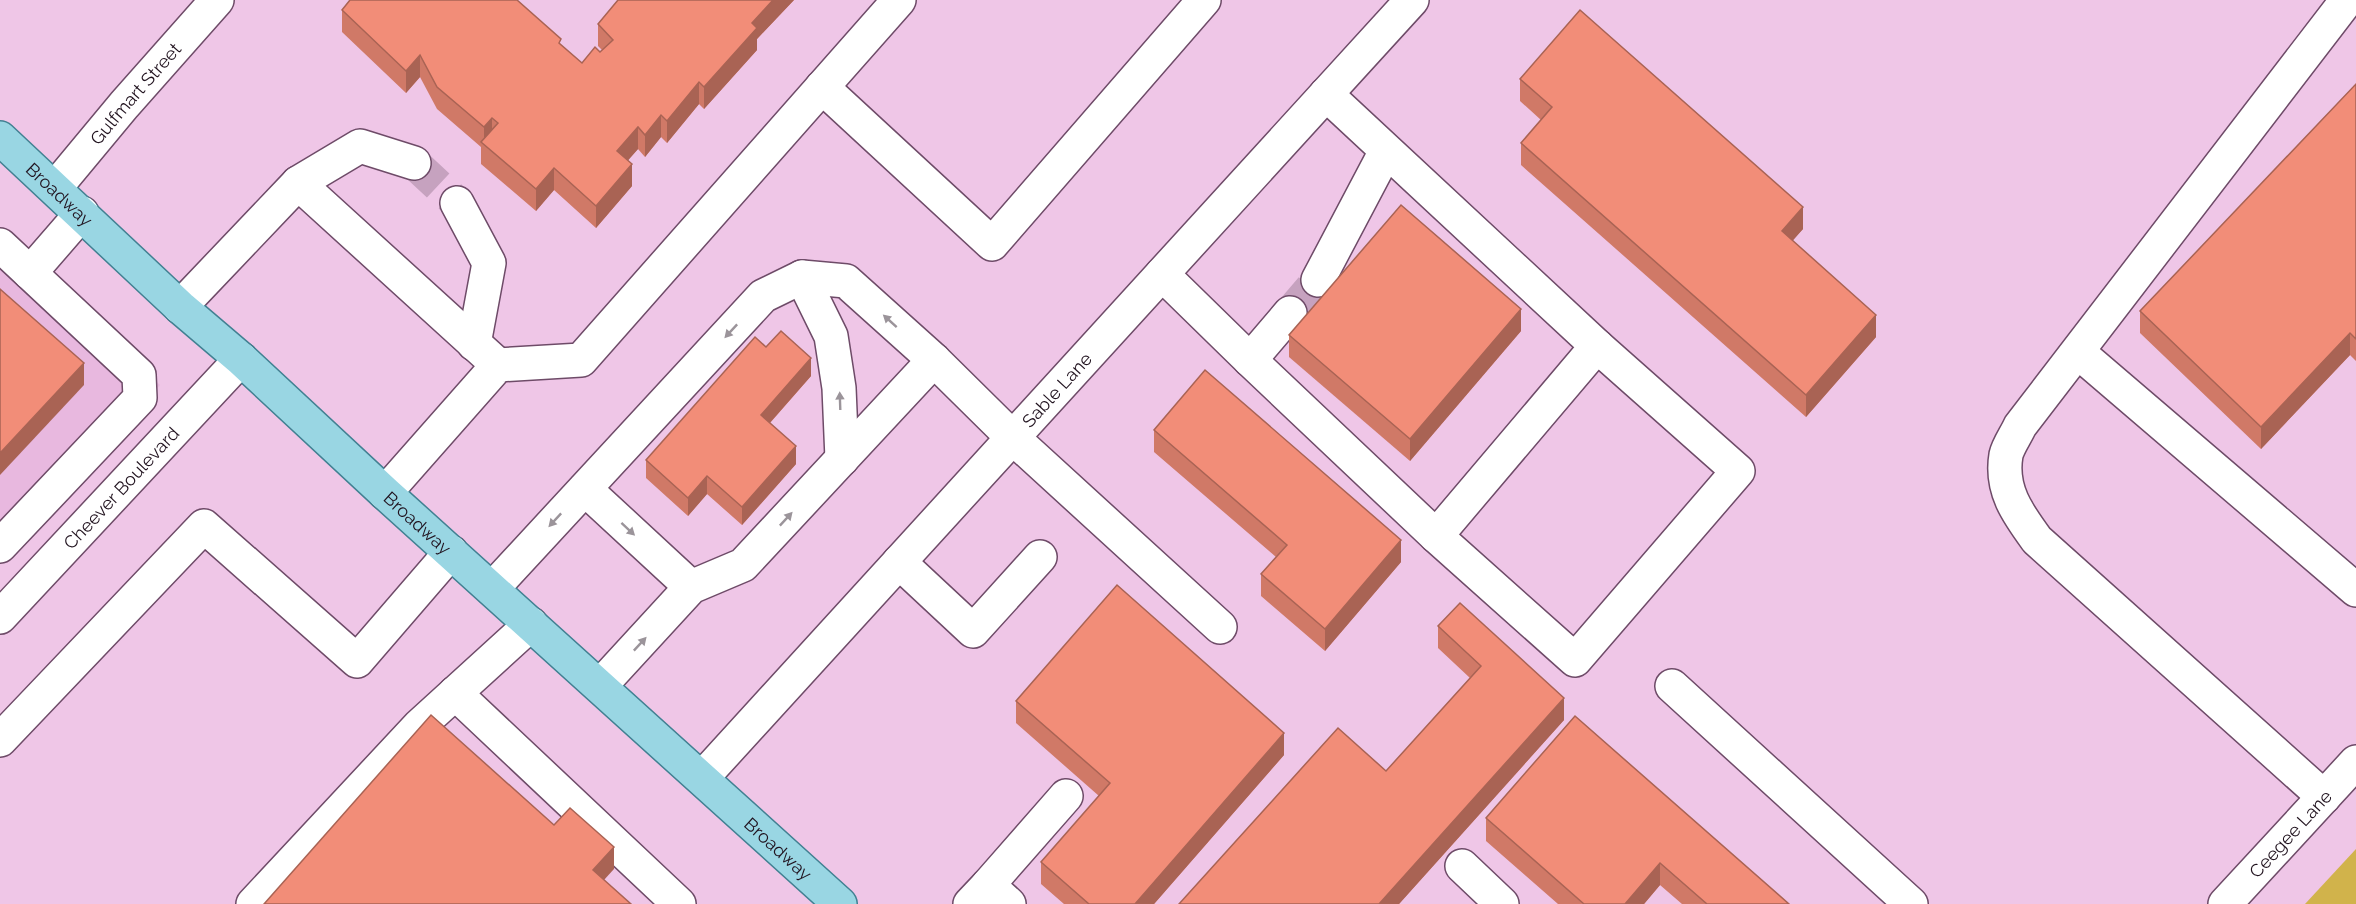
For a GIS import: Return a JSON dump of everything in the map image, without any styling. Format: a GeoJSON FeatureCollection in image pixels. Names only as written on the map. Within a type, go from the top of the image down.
{"type":"FeatureCollection","features":[{"type":"Feature","properties":{"kind":"main road","name":"Broadway"},"geometry":{"type":"LineString","coordinates":[[0,138],[180,307],[241,359],[840,904]]}},
{"type":"Feature","properties":{"kind":"street","name":"Gulfmart Street"},"geometry":{"type":"LineString","coordinates":[[55,188],[124,105],[217,0]]}},
{"type":"Feature","properties":{"kind":"street"},"geometry":{"type":"LineString","coordinates":[[298,183],[486,354],[582,360],[899,0]]}},
{"type":"Feature","properties":{"kind":"street"},"geometry":{"type":"LineString","coordinates":[[822,87],[992,244],[1204,0]]}},
{"type":"Feature","properties":{"kind":"street","name":"Sable Lane"},"geometry":{"type":"LineString","coordinates":[[702,778],[1412,0]]}},
{"type":"Feature","properties":{"kind":"street"},"geometry":{"type":"LineString","coordinates":[[2324,797],[2037,540],[2014,509],[2005,483],[2006,454],[2020,426],[2347,0]]}},
{"type":"Feature","properties":{"kind":"street"},"geometry":{"type":"LineString","coordinates":[[1162,274],[1436,536],[1575,660],[1738,471],[1598,346],[1326,94]]}},
{"type":"Feature","properties":{"kind":"street"},"geometry":{"type":"LineString","coordinates":[[180,307],[298,183],[360,146],[414,163]]}},
{"type":"Feature","properties":{"kind":"street"},"geometry":{"type":"LineString","coordinates":[[1318,280],[1386,151]]}},
{"type":"Feature","properties":{"kind":"street"},"geometry":{"type":"LineString","coordinates":[[386,493],[486,354],[489,263],[458,203]]}},
{"type":"Feature","properties":{"kind":"street"},"geometry":{"type":"LineString","coordinates":[[30,273],[82,213]]}},
{"type":"Feature","properties":{"kind":"street"},"geometry":{"type":"LineString","coordinates":[[0,245],[139,375],[140,398],[0,546]]}},
{"type":"Feature","properties":{"kind":"street"},"geometry":{"type":"LineString","coordinates":[[492,589],[763,296],[802,277],[846,281],[934,360],[1013,438],[1220,627]]}},
{"type":"Feature","properties":{"kind":"street"},"geometry":{"type":"LineString","coordinates":[[802,277],[831,336],[839,388],[842,459]]}},
{"type":"Feature","properties":{"kind":"street"},"geometry":{"type":"LineString","coordinates":[[1250,360],[1290,313]]}},
{"type":"Feature","properties":{"kind":"street"},"geometry":{"type":"LineString","coordinates":[[1436,536],[1598,346]]}},
{"type":"Feature","properties":{"kind":"street"},"geometry":{"type":"LineString","coordinates":[[2078,352],[2356,590]]}},
{"type":"Feature","properties":{"kind":"street","name":"Cheever Boulevard"},"geometry":{"type":"LineString","coordinates":[[3,608],[241,359]]}},
{"type":"Feature","properties":{"kind":"street"},"geometry":{"type":"LineString","coordinates":[[600,686],[691,587],[743,565],[934,360]]}},
{"type":"Feature","properties":{"kind":"street"},"geometry":{"type":"LineString","coordinates":[[585,489],[691,587]]}},
{"type":"Feature","properties":{"kind":"street"},"geometry":{"type":"LineString","coordinates":[[0,740],[204,526],[357,661],[451,552]]}},
{"type":"Feature","properties":{"kind":"street"},"geometry":{"type":"LineString","coordinates":[[899,562],[974,632],[1040,557]]}},
{"type":"Feature","properties":{"kind":"street"},"geometry":{"type":"LineString","coordinates":[[253,904],[418,726],[531,624]]}},
{"type":"Feature","properties":{"kind":"street"},"geometry":{"type":"LineString","coordinates":[[1672,686],[1911,904]]}},
{"type":"Feature","properties":{"kind":"street"},"geometry":{"type":"LineString","coordinates":[[455,693],[679,904]]}},
{"type":"Feature","properties":{"kind":"street","name":"Ceegee Lane"},"geometry":{"type":"LineString","coordinates":[[2225,904],[2356,762]]}},
{"type":"Feature","properties":{"kind":"street"},"geometry":{"type":"LineString","coordinates":[[989,898],[1065,795]]}},
{"type":"Feature","properties":{"kind":"street"},"geometry":{"type":"LineString","coordinates":[[1462,866],[1502,904]]}},
{"type":"Feature","properties":{"kind":"shaded area"},"geometry":{"type":"Polygon","coordinates":[[[0,231],[160,385],[0,564],[0,231]]]}},
{"type":"Feature","properties":{"kind":"shaded area"},"geometry":{"type":"Polygon","coordinates":[[[2356,849],[2356,904],[2305,904],[2356,849]]]}},
{"type":"Feature","properties":{"kind":"building"},"geometry":{"type":"Polygon","coordinates":[[[350,0],[517,0],[561,39],[559,43],[582,63],[595,47],[600,52],[613,40],[598,24],[618,0],[773,0],[752,23],[757,28],[704,87],[699,82],[667,121],[661,115],[645,135],[638,127],[617,151],[632,164],[596,206],[554,168],[536,189],[481,142],[498,123],[492,118],[484,127],[437,87],[420,55],[406,71],[342,10],[350,0]]]}},
{"type":"Feature","properties":{"kind":"building"},"geometry":{"type":"Polygon","coordinates":[[[1580,10],[1803,207],[1782,231],[1876,315],[1806,395],[1521,143],[1552,107],[1520,79],[1580,10]]]}},
{"type":"Feature","properties":{"kind":"building"},"geometry":{"type":"Polygon","coordinates":[[[2356,84],[2356,339],[2350,333],[2261,427],[2140,311],[2356,84]]]}},
{"type":"Feature","properties":{"kind":"building"},"geometry":{"type":"Polygon","coordinates":[[[1401,205],[1521,309],[1410,439],[1289,335],[1401,205]]]}},
{"type":"Feature","properties":{"kind":"building"},"geometry":{"type":"Polygon","coordinates":[[[0,289],[84,363],[0,453],[0,289]]]}},
{"type":"Feature","properties":{"kind":"building"},"geometry":{"type":"Polygon","coordinates":[[[781,331],[811,358],[761,415],[796,446],[742,507],[707,476],[688,498],[646,460],[755,337],[766,347],[781,331]]]}},
{"type":"Feature","properties":{"kind":"building"},"geometry":{"type":"Polygon","coordinates":[[[1205,370],[1401,540],[1325,629],[1261,574],[1287,545],[1154,430],[1205,370]]]}},
{"type":"Feature","properties":{"kind":"building"},"geometry":{"type":"Polygon","coordinates":[[[1117,585],[1284,733],[1135,904],[1089,904],[1041,862],[1110,783],[1016,701],[1117,585]]]}},
{"type":"Feature","properties":{"kind":"building"},"geometry":{"type":"Polygon","coordinates":[[[1460,603],[1564,698],[1379,904],[1179,904],[1338,728],[1386,771],[1481,666],[1438,626],[1460,603]]]}},
{"type":"Feature","properties":{"kind":"building"},"geometry":{"type":"Polygon","coordinates":[[[431,715],[554,825],[570,808],[614,847],[593,870],[631,904],[264,904],[431,715]]]}},
{"type":"Feature","properties":{"kind":"building"},"geometry":{"type":"Polygon","coordinates":[[[1575,716],[1789,904],[1707,904],[1660,863],[1625,904],[1584,904],[1486,818],[1575,716]]]}},
{"type":"Feature","properties":{"kind":"tunnel"},"geometry":{"type":"LineString","coordinates":[[414,163],[457,203]]}},
{"type":"Feature","properties":{"kind":"tunnel"},"geometry":{"type":"LineString","coordinates":[[1290,313],[1318,280]]}}]}
